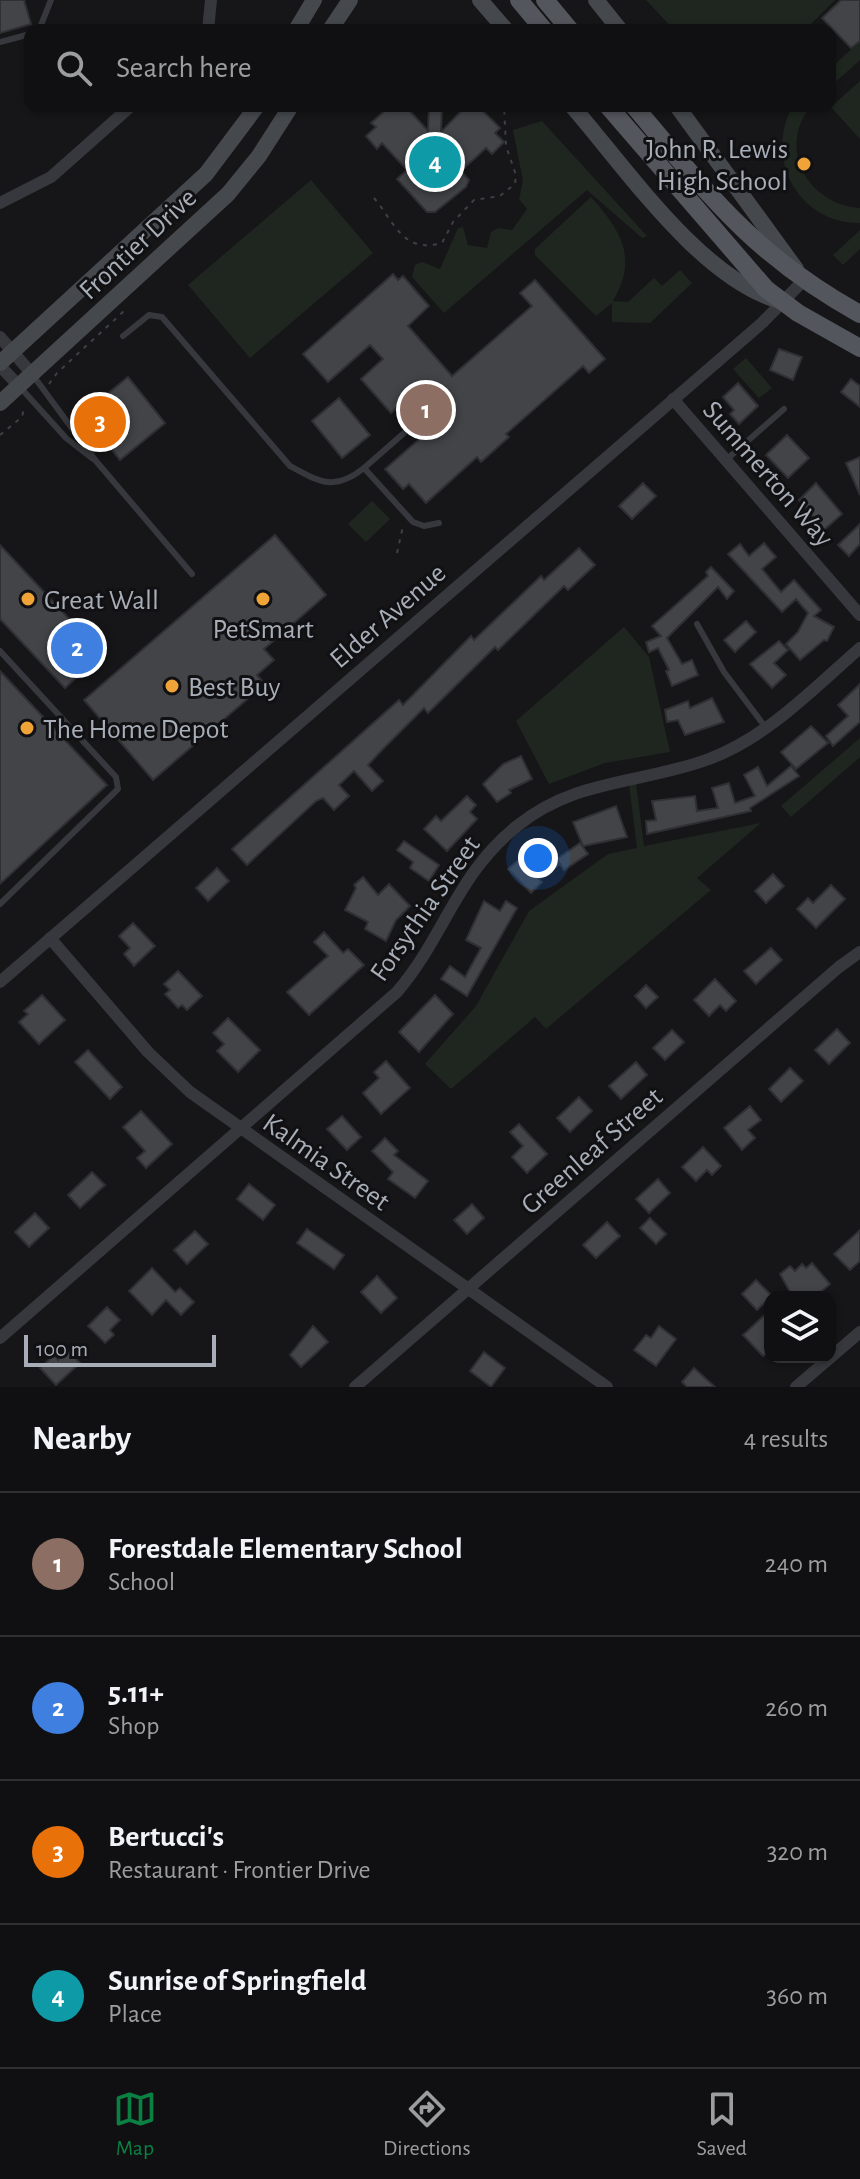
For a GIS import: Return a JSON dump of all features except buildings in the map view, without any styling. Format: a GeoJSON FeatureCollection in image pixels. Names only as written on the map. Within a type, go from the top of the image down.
{"type":"FeatureCollection","features":[{"type":"Feature","properties":{"kind":"main road"},"geometry":{"type":"LineString","coordinates":[[300,24],[314,0]]}},
{"type":"Feature","properties":{"kind":"main road"},"geometry":{"type":"LineString","coordinates":[[334,24],[350,0]]}},
{"type":"Feature","properties":{"kind":"main road"},"geometry":{"type":"LineString","coordinates":[[480,0],[501,24]]}},
{"type":"Feature","properties":{"kind":"main road"},"geometry":{"type":"LineString","coordinates":[[519,0],[539,24]]}},
{"type":"Feature","properties":{"kind":"main road"},"geometry":{"type":"LineString","coordinates":[[545,0],[565,24]]}},
{"type":"Feature","properties":{"kind":"main road"},"geometry":{"type":"LineString","coordinates":[[596,0],[615,24]]}},
{"type":"Feature","properties":{"kind":"main road","name":"Frontier Drive"},"geometry":{"type":"LineString","coordinates":[[0,364],[206,174],[252,112]]}},
{"type":"Feature","properties":{"kind":"main road","name":"Frontier Drive"},"geometry":{"type":"LineString","coordinates":[[0,403],[228,194],[259,156],[287,112]]}},
{"type":"Feature","properties":{"kind":"main road"},"geometry":{"type":"LineString","coordinates":[[577,112],[676,227],[716,266],[755,294],[782,302]]}},
{"type":"Feature","properties":{"kind":"main road"},"geometry":{"type":"LineString","coordinates":[[613,112],[744,266],[782,302],[860,348]]}},
{"type":"Feature","properties":{"kind":"main road"},"geometry":{"type":"LineString","coordinates":[[639,112],[746,236],[803,281],[860,314]]}},
{"type":"Feature","properties":{"kind":"main road"},"geometry":{"type":"LineString","coordinates":[[681,112],[803,281]]}},
{"type":"Feature","properties":{"kind":"street"},"geometry":{"type":"LineString","coordinates":[[209,24],[211,0]]}},
{"type":"Feature","properties":{"kind":"street"},"geometry":{"type":"LineString","coordinates":[[0,203],[51,177],[124,112]]}},
{"type":"Feature","properties":{"kind":"street","name":"Elder Avenue"},"geometry":{"type":"LineString","coordinates":[[0,982],[673,399],[803,281]]}},
{"type":"Feature","properties":{"kind":"street"},"geometry":{"type":"LineString","coordinates":[[0,337],[32,374]]}},
{"type":"Feature","properties":{"kind":"street"},"geometry":{"type":"LineString","coordinates":[[0,364],[19,386]]}},
{"type":"Feature","properties":{"kind":"street","name":"Summerton Way"},"geometry":{"type":"LineString","coordinates":[[673,399],[860,615]]}},
{"type":"Feature","properties":{"kind":"street","name":"Forsythia Street"},"geometry":{"type":"LineString","coordinates":[[0,1338],[397,992],[426,956],[466,879],[517,826],[550,804],[584,789],[685,767],[736,747],[766,728],[860,648]]}},
{"type":"Feature","properties":{"kind":"street","name":"Kalmia Street"},"geometry":{"type":"LineString","coordinates":[[50,938],[165,1070],[240,1130],[607,1387]]}},
{"type":"Feature","properties":{"kind":"street","name":"Greenleaf Street"},"geometry":{"type":"LineString","coordinates":[[355,1387],[860,952]]}},
{"type":"Feature","properties":{"kind":"street"},"geometry":{"type":"LineString","coordinates":[[796,1387],[860,1332]]}},
{"type":"Feature","properties":{"kind":"lane"},"geometry":{"type":"LineString","coordinates":[[41,24],[51,0]]}},
{"type":"Feature","properties":{"kind":"lane"},"geometry":{"type":"LineString","coordinates":[[0,42],[24,36]]}},
{"type":"Feature","properties":{"kind":"lane"},"geometry":{"type":"LineString","coordinates":[[123,336],[149,315],[162,317],[290,466],[318,480],[345,482],[404,433]]}},
{"type":"Feature","properties":{"kind":"lane"},"geometry":{"type":"LineString","coordinates":[[32,374],[96,461],[192,574]]}},
{"type":"Feature","properties":{"kind":"lane"},"geometry":{"type":"LineString","coordinates":[[19,386],[66,438],[96,461]]}},
{"type":"Feature","properties":{"kind":"lane"},"geometry":{"type":"LineString","coordinates":[[726,460],[784,409]]}},
{"type":"Feature","properties":{"kind":"lane"},"geometry":{"type":"LineString","coordinates":[[364,468],[409,519],[424,526],[439,523]]}},
{"type":"Feature","properties":{"kind":"lane"},"geometry":{"type":"LineString","coordinates":[[697,624],[724,672],[766,728]]}},
{"type":"Feature","properties":{"kind":"lane"},"geometry":{"type":"LineString","coordinates":[[0,651],[116,777],[118,789],[0,904]]}},
{"type":"Feature","properties":{"kind":"path"},"geometry":{"type":"LineString","coordinates":[[374,198],[398,235],[408,243],[442,243],[453,222],[474,200],[500,196],[515,184],[516,175],[506,146],[504,112]]}},
{"type":"Feature","properties":{"kind":"path"},"geometry":{"type":"LineString","coordinates":[[45,388],[124,311]]}},
{"type":"Feature","properties":{"kind":"path"},"geometry":{"type":"LineString","coordinates":[[0,435],[22,417],[21,410],[32,401]]}},
{"type":"Feature","properties":{"kind":"path"},"geometry":{"type":"LineString","coordinates":[[397,553],[400,531],[409,519]]}},
{"type":"Feature","properties":{"kind":"shaded area"},"geometry":{"type":"Polygon","coordinates":[[[646,0],[835,0],[811,24],[668,24],[646,0]]]}},
{"type":"Feature","properties":{"kind":"shaded area"},"geometry":{"type":"Polygon","coordinates":[[[860,41],[860,60],[836,82],[836,63],[860,41]]]}},
{"type":"Feature","properties":{"kind":"shaded area"},"geometry":{"type":"Polygon","coordinates":[[[860,81],[860,139],[836,112],[836,103],[860,81]]]}},
{"type":"Feature","properties":{"kind":"shaded area"},"geometry":{"type":"Polygon","coordinates":[[[791,112],[807,112],[797,140],[803,172],[826,197],[842,205],[860,208],[860,223],[838,220],[804,200],[792,184],[785,166],[782,146],[791,112]]]}},
{"type":"Feature","properties":{"kind":"shaded area"},"geometry":{"type":"Polygon","coordinates":[[[542,121],[647,236],[642,238],[587,190],[444,313],[412,277],[415,265],[422,262],[440,269],[458,228],[463,227],[468,245],[487,248],[491,232],[498,228],[512,230],[527,209],[519,199],[523,181],[513,130],[542,121]]]}},
{"type":"Feature","properties":{"kind":"shaded area"},"geometry":{"type":"Polygon","coordinates":[[[311,180],[373,253],[250,358],[188,285],[311,180]]]}},
{"type":"Feature","properties":{"kind":"shaded area"},"geometry":{"type":"Polygon","coordinates":[[[591,197],[611,222],[623,246],[624,272],[613,301],[628,302],[654,278],[662,286],[680,270],[692,283],[650,323],[612,322],[612,303],[596,316],[535,255],[535,249],[591,197]]]}},
{"type":"Feature","properties":{"kind":"shaded area"},"geometry":{"type":"Polygon","coordinates":[[[860,230],[860,249],[843,265],[833,255],[860,230]]]}},
{"type":"Feature","properties":{"kind":"shaded area"},"geometry":{"type":"Polygon","coordinates":[[[746,358],[772,388],[759,398],[733,369],[746,358]]]}},
{"type":"Feature","properties":{"kind":"shaded area"},"geometry":{"type":"Polygon","coordinates":[[[372,501],[390,519],[366,542],[348,524],[372,501]]]}},
{"type":"Feature","properties":{"kind":"shaded area"},"geometry":{"type":"Polygon","coordinates":[[[624,627],[649,657],[670,752],[605,763],[549,784],[516,721],[624,627]]]}},
{"type":"Feature","properties":{"kind":"shaded area"},"geometry":{"type":"Polygon","coordinates":[[[860,738],[860,757],[791,817],[781,806],[860,738]]]}},
{"type":"Feature","properties":{"kind":"shaded area"},"geometry":{"type":"Polygon","coordinates":[[[636,783],[644,846],[761,823],[697,878],[711,890],[546,1029],[535,1017],[451,1089],[425,1064],[476,1006],[529,911],[608,854],[637,848],[629,784],[636,783]]]}},
{"type":"Feature","properties":{"kind":"place","name":"Sunrise of Springfield"},"geometry":{"type":"Point","coordinates":[435,162]}},
{"type":"Feature","properties":{"kind":"place","name":"John R. Lewis High School"},"geometry":{"type":"Point","coordinates":[804,164]}},
{"type":"Feature","properties":{"kind":"place","name":"Forestdale Elementary School"},"geometry":{"type":"Point","coordinates":[426,410]}},
{"type":"Feature","properties":{"kind":"place","name":"Bertucci's"},"geometry":{"type":"Point","coordinates":[100,422]}},
{"type":"Feature","properties":{"kind":"place","name":"Great Wall"},"geometry":{"type":"Point","coordinates":[28,599]}},
{"type":"Feature","properties":{"kind":"place","name":"PetSmart"},"geometry":{"type":"Point","coordinates":[263,599]}},
{"type":"Feature","properties":{"kind":"place","name":"5.11+"},"geometry":{"type":"Point","coordinates":[77,648]}},
{"type":"Feature","properties":{"kind":"place","name":"Best Buy"},"geometry":{"type":"Point","coordinates":[172,686]}},
{"type":"Feature","properties":{"kind":"place","name":"The Home Depot"},"geometry":{"type":"Point","coordinates":[27,728]}}]}
